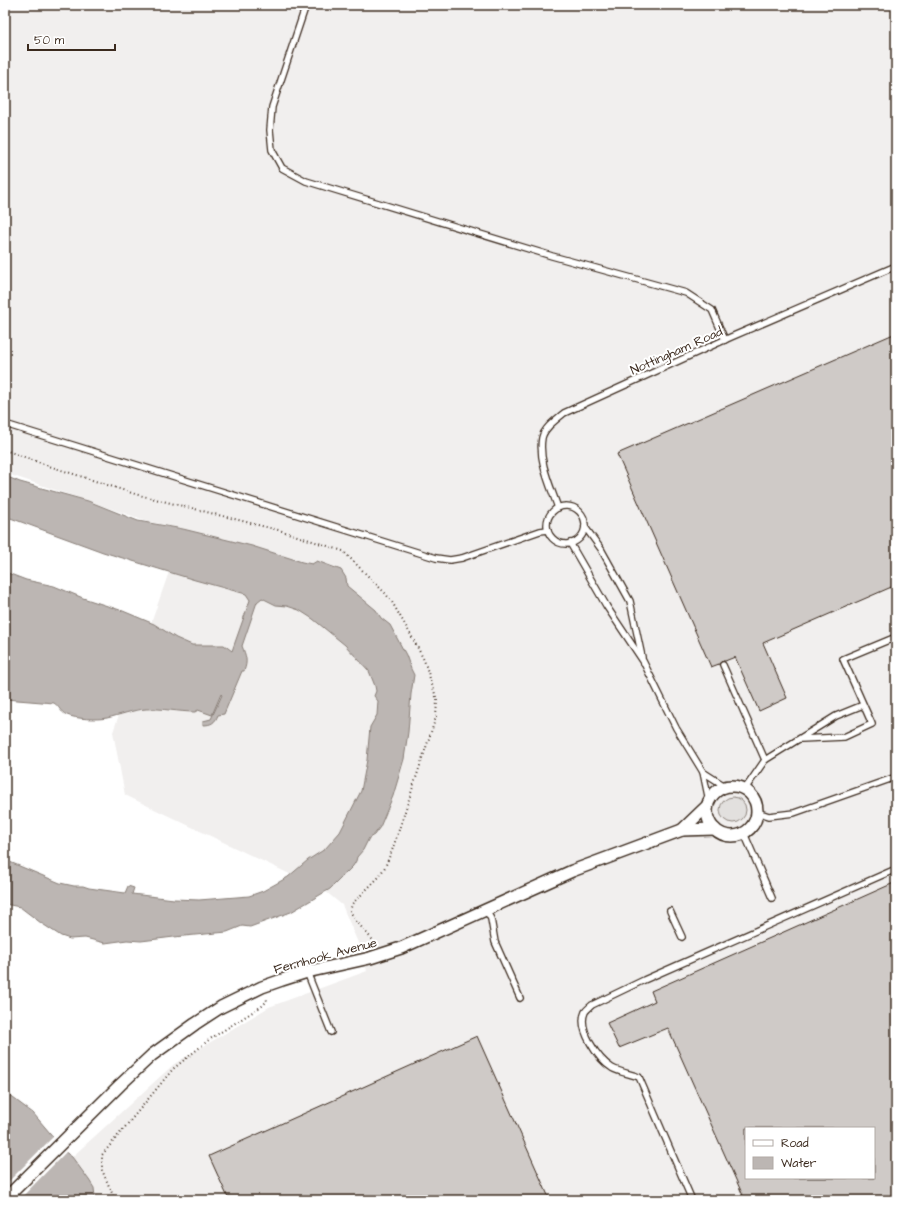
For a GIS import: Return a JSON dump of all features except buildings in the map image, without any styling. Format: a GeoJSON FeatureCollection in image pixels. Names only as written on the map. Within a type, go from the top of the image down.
{"type":"FeatureCollection","features":[{"type":"Feature","properties":{"kind":"street"},"geometry":{"type":"LineString","coordinates":[[725,786],[745,789],[753,796],[757,812],[755,822],[744,833],[729,836],[715,829],[710,822],[707,814],[708,803],[713,794],[725,786]]}},
{"type":"Feature","properties":{"kind":"street","name":"Fernhook Avenue"},"geometry":{"type":"LineString","coordinates":[[682,830],[708,803]]}},
{"type":"Feature","properties":{"kind":"street","name":"Fernhook Avenue"},"geometry":{"type":"LineString","coordinates":[[5,1199],[147,1060],[171,1041],[221,1007],[262,987],[307,972],[370,958],[401,948],[572,871],[682,830],[715,829]]}},
{"type":"Feature","properties":{"kind":"lane"},"geometry":{"type":"LineString","coordinates":[[306,5],[272,106],[270,130],[272,150],[282,168],[306,181],[552,256],[686,293],[712,310],[725,340]]}},
{"type":"Feature","properties":{"kind":"lane","name":"Nottingham Road"},"geometry":{"type":"LineString","coordinates":[[558,508],[542,457],[542,438],[550,425],[564,413],[725,340],[896,266]]}},
{"type":"Feature","properties":{"kind":"lane"},"geometry":{"type":"LineString","coordinates":[[5,424],[436,558],[450,560],[462,558],[540,531],[548,530]]}},
{"type":"Feature","properties":{"kind":"lane"},"geometry":{"type":"LineString","coordinates":[[585,527],[577,540],[570,543],[563,543],[557,541],[551,536],[548,530],[549,517],[553,511],[565,506],[572,507],[582,515],[585,527],[600,549],[630,601],[643,661]]}},
{"type":"Feature","properties":{"kind":"lane"},"geometry":{"type":"LineString","coordinates":[[570,543],[607,607],[643,661],[676,728],[704,772],[725,786]]}},
{"type":"Feature","properties":{"kind":"lane"},"geometry":{"type":"LineString","coordinates":[[801,739],[844,737],[872,724],[844,659],[896,637]]}},
{"type":"Feature","properties":{"kind":"lane"},"geometry":{"type":"LineString","coordinates":[[723,665],[765,760]]}},
{"type":"Feature","properties":{"kind":"lane"},"geometry":{"type":"LineString","coordinates":[[745,789],[765,760],[836,716],[863,705]]}},
{"type":"Feature","properties":{"kind":"lane"},"geometry":{"type":"LineString","coordinates":[[704,772],[708,803]]}},
{"type":"Feature","properties":{"kind":"lane"},"geometry":{"type":"LineString","coordinates":[[757,812],[769,816],[794,813],[896,777]]}},
{"type":"Feature","properties":{"kind":"lane"},"geometry":{"type":"LineString","coordinates":[[744,833],[772,898]]}},
{"type":"Feature","properties":{"kind":"lane"},"geometry":{"type":"LineString","coordinates":[[692,1200],[639,1078],[613,1068],[599,1057],[587,1038],[584,1020],[585,1012],[592,1005],[644,980],[896,869]]}},
{"type":"Feature","properties":{"kind":"lane"},"geometry":{"type":"LineString","coordinates":[[486,910],[491,919],[495,942],[520,998]]}},
{"type":"Feature","properties":{"kind":"lane"},"geometry":{"type":"LineString","coordinates":[[670,911],[682,937]]}},
{"type":"Feature","properties":{"kind":"lane"},"geometry":{"type":"LineString","coordinates":[[307,972],[331,1032]]}},
{"type":"Feature","properties":{"kind":"path"},"geometry":{"type":"LineString","coordinates":[[5,450],[135,494],[275,529],[343,551],[376,583],[392,602],[424,660],[437,700],[438,709],[393,848],[378,878],[352,904],[350,911],[367,935],[385,953]]}},
{"type":"Feature","properties":{"kind":"path"},"geometry":{"type":"LineString","coordinates":[[115,1200],[102,1170],[102,1155],[172,1069],[210,1038],[262,1006],[267,1001],[262,987]]}},
{"type":"Feature","properties":{"kind":"shaded area"},"geometry":{"type":"Polygon","coordinates":[[[5,5],[896,5],[896,1200],[98,1200],[95,1197],[94,1188],[72,1157],[174,1064],[269,1007],[367,971],[361,950],[342,905],[325,891],[125,795],[113,732],[184,529],[150,522],[5,473],[5,5]]]}},
{"type":"Feature","properties":{"kind":"shaded area"},"geometry":{"type":"Polygon","coordinates":[[[733,797],[742,801],[746,810],[742,819],[733,823],[724,819],[720,810],[724,801],[733,797]]]}},
{"type":"Feature","properties":{"kind":"water"},"geometry":{"type":"Polygon","coordinates":[[[5,476],[20,482],[88,501],[138,521],[183,529],[252,546],[302,562],[312,564],[317,561],[341,570],[346,578],[347,586],[376,610],[381,618],[390,625],[406,655],[414,675],[404,759],[393,796],[380,827],[374,835],[369,838],[353,866],[330,889],[291,912],[250,927],[242,926],[227,932],[141,941],[127,940],[105,943],[85,938],[70,939],[61,936],[20,907],[5,904],[5,860],[60,883],[125,893],[128,886],[134,888],[132,894],[174,899],[199,900],[249,896],[263,891],[288,877],[308,860],[325,849],[340,832],[361,791],[367,760],[370,727],[377,715],[378,701],[374,696],[376,691],[375,686],[369,671],[345,645],[313,619],[299,610],[287,606],[276,605],[262,598],[257,602],[242,646],[246,658],[244,671],[242,671],[224,714],[218,715],[214,722],[208,725],[203,725],[203,721],[211,719],[222,695],[221,694],[212,715],[198,710],[195,712],[146,709],[98,719],[67,715],[54,703],[5,699],[5,572],[26,580],[54,586],[83,598],[123,611],[154,624],[176,638],[192,645],[224,645],[232,651],[250,600],[246,594],[103,552],[5,516],[5,476]]]}},
{"type":"Feature","properties":{"kind":"water"},"geometry":{"type":"Polygon","coordinates":[[[5,1092],[33,1113],[64,1151],[72,1157],[94,1188],[95,1197],[98,1200],[19,1200],[5,1183],[5,1092]]]}},
{"type":"Feature","properties":{"kind":"pier"},"geometry":{"type":"Polygon","coordinates":[[[55,1135],[67,1151],[19,1200],[17,1200],[5,1185],[55,1135]]]}}]}
